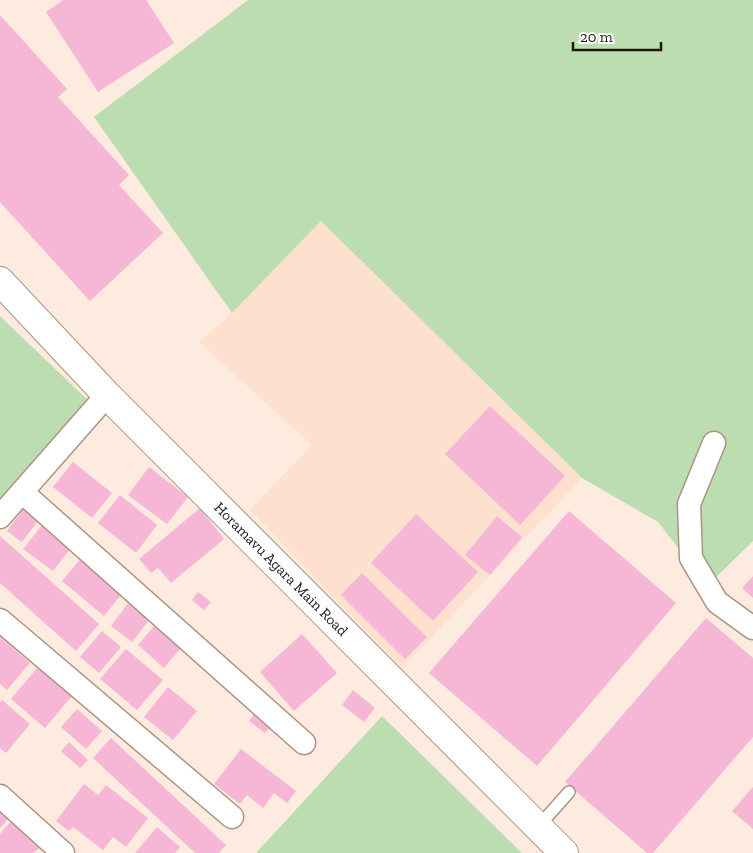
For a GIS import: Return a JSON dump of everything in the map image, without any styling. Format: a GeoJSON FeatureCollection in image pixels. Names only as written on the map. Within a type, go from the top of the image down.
{"type":"FeatureCollection","features":[{"type":"Feature","properties":{"kind":"street","name":"Horamavu Agara Main Road"},"geometry":{"type":"LineString","coordinates":[[0,282],[107,395],[564,853]]}},
{"type":"Feature","properties":{"kind":"street"},"geometry":{"type":"LineString","coordinates":[[0,517],[107,395]]}},
{"type":"Feature","properties":{"kind":"street"},"geometry":{"type":"LineString","coordinates":[[714,443],[689,504],[692,558],[717,602],[753,628]]}},
{"type":"Feature","properties":{"kind":"street"},"geometry":{"type":"LineString","coordinates":[[22,492],[304,743]]}},
{"type":"Feature","properties":{"kind":"street"},"geometry":{"type":"LineString","coordinates":[[0,620],[232,816]]}},
{"type":"Feature","properties":{"kind":"street"},"geometry":{"type":"LineString","coordinates":[[0,796],[63,853]]}},
{"type":"Feature","properties":{"kind":"lane"},"geometry":{"type":"LineString","coordinates":[[538,827],[568,792]]}},
{"type":"Feature","properties":{"kind":"shaded area"},"geometry":{"type":"Polygon","coordinates":[[[321,221],[582,478],[402,668],[250,510],[312,445],[199,342],[232,313],[321,221]]]}},
{"type":"Feature","properties":{"kind":"green space"},"geometry":{"type":"Polygon","coordinates":[[[248,0],[753,0],[753,541],[699,594],[707,585],[658,522],[582,478],[321,221],[232,313],[94,117],[248,0]]]}},
{"type":"Feature","properties":{"kind":"green space"},"geometry":{"type":"Polygon","coordinates":[[[0,316],[95,407],[0,506],[0,316]]]}},
{"type":"Feature","properties":{"kind":"green space"},"geometry":{"type":"Polygon","coordinates":[[[382,716],[522,853],[256,853],[382,716]]]}},
{"type":"Feature","properties":{"kind":"building"},"geometry":{"type":"Polygon","coordinates":[[[63,0],[146,0],[174,43],[98,92],[46,12],[63,0]]]}},
{"type":"Feature","properties":{"kind":"building"},"geometry":{"type":"Polygon","coordinates":[[[0,15],[67,89],[58,97],[129,175],[119,185],[163,233],[90,301],[0,202],[0,15]]]}},
{"type":"Feature","properties":{"kind":"building"},"geometry":{"type":"Polygon","coordinates":[[[490,406],[565,476],[520,525],[445,454],[490,406]]]}},
{"type":"Feature","properties":{"kind":"building"},"geometry":{"type":"Polygon","coordinates":[[[73,462],[112,493],[92,518],[53,487],[73,462]]]}},
{"type":"Feature","properties":{"kind":"building"},"geometry":{"type":"Polygon","coordinates":[[[149,467],[188,497],[167,524],[128,495],[149,467]]]}},
{"type":"Feature","properties":{"kind":"building"},"geometry":{"type":"Polygon","coordinates":[[[120,495],[157,525],[136,553],[98,523],[120,495]]]}},
{"type":"Feature","properties":{"kind":"building"},"geometry":{"type":"Polygon","coordinates":[[[28,503],[43,514],[22,542],[7,531],[28,503]]]}},
{"type":"Feature","properties":{"kind":"building"},"geometry":{"type":"Polygon","coordinates":[[[200,508],[224,539],[171,583],[158,568],[151,573],[139,559],[200,508]]]}},
{"type":"Feature","properties":{"kind":"building"},"geometry":{"type":"Polygon","coordinates":[[[569,511],[676,603],[537,766],[429,673],[569,511]]]}},
{"type":"Feature","properties":{"kind":"building"},"geometry":{"type":"Polygon","coordinates":[[[416,514],[478,572],[433,621],[371,563],[416,514]]]}},
{"type":"Feature","properties":{"kind":"building"},"geometry":{"type":"Polygon","coordinates":[[[497,516],[522,537],[490,575],[465,555],[497,516]]]}},
{"type":"Feature","properties":{"kind":"building"},"geometry":{"type":"Polygon","coordinates":[[[47,519],[76,541],[53,571],[23,549],[47,519]]]}},
{"type":"Feature","properties":{"kind":"building"},"geometry":{"type":"Polygon","coordinates":[[[0,536],[99,624],[76,651],[0,583],[0,536]]]}},
{"type":"Feature","properties":{"kind":"building"},"geometry":{"type":"Polygon","coordinates":[[[83,556],[125,590],[104,616],[62,581],[83,556]]]}},
{"type":"Feature","properties":{"kind":"building"},"geometry":{"type":"Polygon","coordinates":[[[362,573],[427,637],[405,659],[341,595],[362,573]]]}},
{"type":"Feature","properties":{"kind":"building"},"geometry":{"type":"Polygon","coordinates":[[[753,576],[753,598],[742,588],[753,576]]]}},
{"type":"Feature","properties":{"kind":"building"},"geometry":{"type":"Polygon","coordinates":[[[198,592],[211,602],[204,610],[192,600],[198,592]]]}},
{"type":"Feature","properties":{"kind":"building"},"geometry":{"type":"Polygon","coordinates":[[[129,602],[150,619],[132,642],[111,626],[129,602]]]}},
{"type":"Feature","properties":{"kind":"building"},"geometry":{"type":"Polygon","coordinates":[[[706,618],[753,658],[753,737],[653,853],[647,853],[565,782],[706,618]]]}},
{"type":"Feature","properties":{"kind":"building"},"geometry":{"type":"Polygon","coordinates":[[[154,626],[181,648],[164,668],[138,645],[154,626]]]}},
{"type":"Feature","properties":{"kind":"building"},"geometry":{"type":"Polygon","coordinates":[[[102,631],[121,647],[99,673],[80,657],[102,631]]]}},
{"type":"Feature","properties":{"kind":"building"},"geometry":{"type":"Polygon","coordinates":[[[302,634],[337,673],[294,711],[260,672],[302,634]]]}},
{"type":"Feature","properties":{"kind":"building"},"geometry":{"type":"Polygon","coordinates":[[[0,637],[30,663],[7,690],[0,684],[0,637]]]}},
{"type":"Feature","properties":{"kind":"building"},"geometry":{"type":"Polygon","coordinates":[[[126,649],[163,680],[137,710],[100,679],[126,649]]]}},
{"type":"Feature","properties":{"kind":"building"},"geometry":{"type":"Polygon","coordinates":[[[38,667],[72,696],[45,728],[11,699],[38,667]]]}},
{"type":"Feature","properties":{"kind":"building"},"geometry":{"type":"Polygon","coordinates":[[[168,687],[197,711],[173,740],[144,717],[168,687]]]}},
{"type":"Feature","properties":{"kind":"building"},"geometry":{"type":"Polygon","coordinates":[[[353,690],[375,708],[364,722],[342,705],[353,690]]]}},
{"type":"Feature","properties":{"kind":"building"},"geometry":{"type":"Polygon","coordinates":[[[2,700],[30,724],[6,753],[0,748],[0,703],[2,700]]]}},
{"type":"Feature","properties":{"kind":"building"},"geometry":{"type":"Polygon","coordinates":[[[77,709],[102,731],[86,749],[61,727],[77,709]]]}},
{"type":"Feature","properties":{"kind":"building"},"geometry":{"type":"Polygon","coordinates":[[[256,711],[272,725],[265,733],[249,721],[256,711]]]}},
{"type":"Feature","properties":{"kind":"building"},"geometry":{"type":"Polygon","coordinates":[[[111,738],[226,845],[219,853],[195,853],[93,758],[111,738]]]}},
{"type":"Feature","properties":{"kind":"building"},"geometry":{"type":"Polygon","coordinates":[[[69,742],[88,760],[80,768],[61,751],[69,742]]]}},
{"type":"Feature","properties":{"kind":"building"},"geometry":{"type":"Polygon","coordinates":[[[241,749],[296,791],[287,803],[274,793],[263,808],[247,795],[240,804],[214,784],[241,749]]]}},
{"type":"Feature","properties":{"kind":"building"},"geometry":{"type":"Polygon","coordinates":[[[84,784],[98,795],[106,785],[148,818],[126,847],[113,837],[103,850],[73,827],[69,831],[56,821],[84,784]]]}},
{"type":"Feature","properties":{"kind":"building"},"geometry":{"type":"Polygon","coordinates":[[[753,787],[753,829],[732,811],[753,787]]]}},
{"type":"Feature","properties":{"kind":"building"},"geometry":{"type":"Polygon","coordinates":[[[0,812],[8,819],[0,828],[0,812]]]}},
{"type":"Feature","properties":{"kind":"building"},"geometry":{"type":"Polygon","coordinates":[[[12,820],[41,846],[34,853],[0,853],[0,834],[12,820]]]}},
{"type":"Feature","properties":{"kind":"building"},"geometry":{"type":"Polygon","coordinates":[[[157,827],[180,847],[175,853],[135,853],[157,827]]]}}]}
